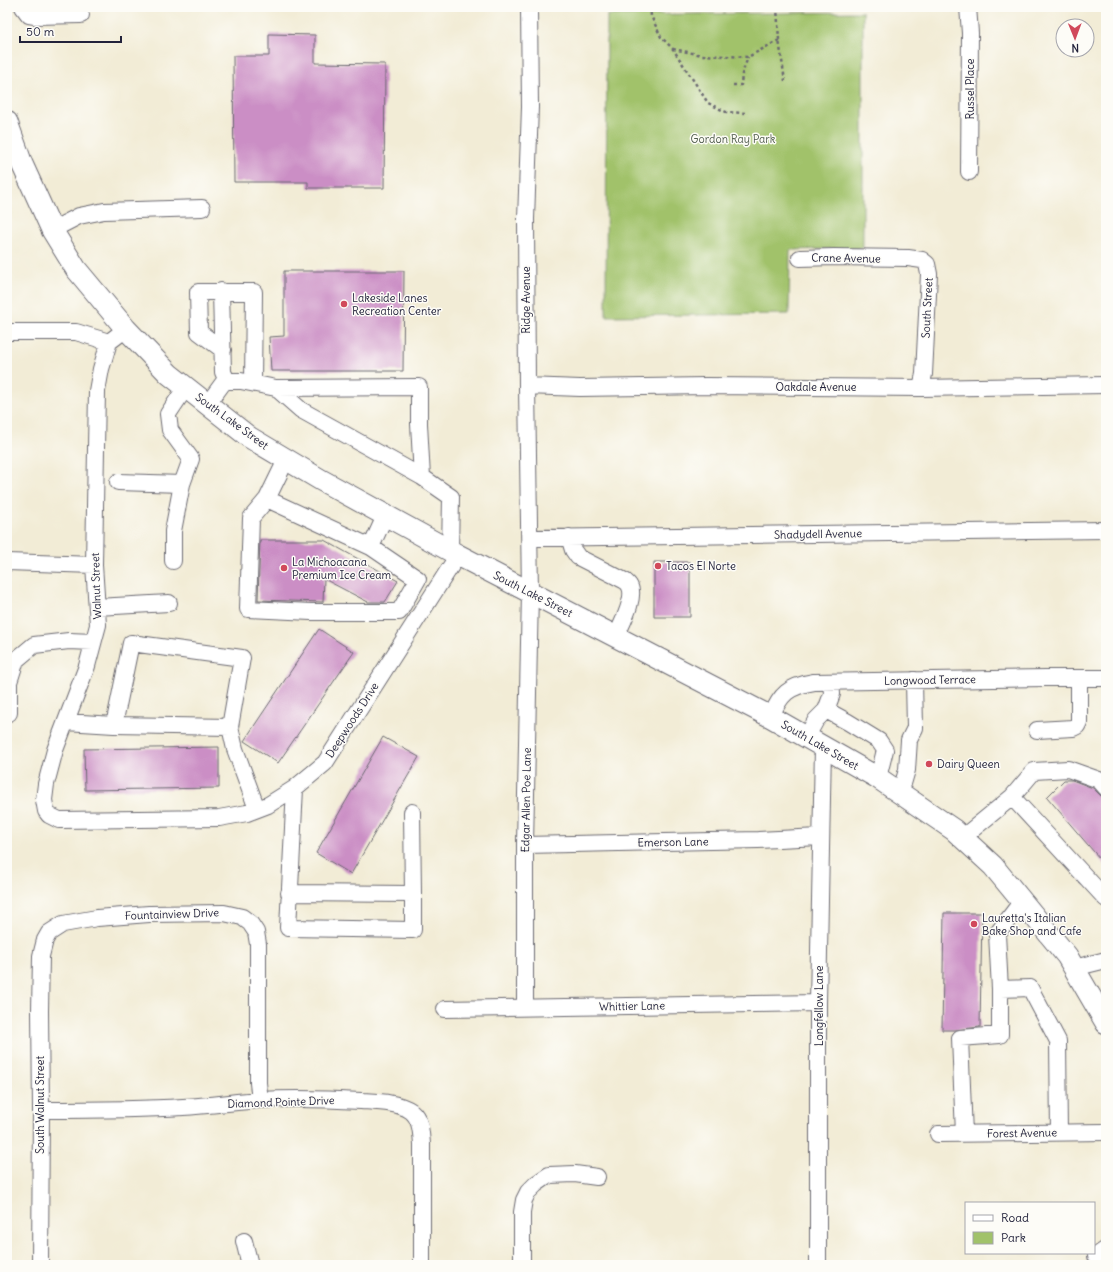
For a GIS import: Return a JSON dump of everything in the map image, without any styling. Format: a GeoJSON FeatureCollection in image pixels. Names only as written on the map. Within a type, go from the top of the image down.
{"type":"FeatureCollection","features":[{"type":"Feature","properties":{"kind":"main road","name":"South Lake Street"},"geometry":{"type":"LineString","coordinates":[[7,122],[22,164],[52,230],[76,269],[126,329],[169,374],[207,405],[249,437],[286,460],[386,516],[454,553],[771,717],[878,778],[954,830],[992,866],[1067,956],[1104,1012]]}},
{"type":"Feature","properties":{"kind":"street"},"geometry":{"type":"LineString","coordinates":[[23,7],[29,15],[36,16],[81,15]]}},
{"type":"Feature","properties":{"kind":"street","name":"Ridge Avenue"},"geometry":{"type":"LineString","coordinates":[[528,7],[530,107],[526,218],[530,592]]}},
{"type":"Feature","properties":{"kind":"street","name":"Russel Place"},"geometry":{"type":"LineString","coordinates":[[968,7],[970,33],[969,172]]}},
{"type":"Feature","properties":{"kind":"street"},"geometry":{"type":"LineString","coordinates":[[52,230],[80,216],[104,211],[202,208]]}},
{"type":"Feature","properties":{"kind":"street","name":"Crane Avenue"},"geometry":{"type":"LineString","coordinates":[[800,258],[834,257],[892,259]]}},
{"type":"Feature","properties":{"kind":"street","name":"South Street"},"geometry":{"type":"LineString","coordinates":[[892,259],[908,258],[922,260],[927,264],[929,274],[924,374],[921,388]]}},
{"type":"Feature","properties":{"kind":"street"},"geometry":{"type":"LineString","coordinates":[[220,291],[223,372],[227,380]]}},
{"type":"Feature","properties":{"kind":"street"},"geometry":{"type":"LineString","coordinates":[[223,350],[199,332],[198,292],[254,292],[253,383]]}},
{"type":"Feature","properties":{"kind":"street"},"geometry":{"type":"LineString","coordinates":[[7,332],[76,332],[109,342],[126,329]]}},
{"type":"Feature","properties":{"kind":"street","name":"Walnut Street"},"geometry":{"type":"LineString","coordinates":[[76,820],[59,820],[49,815],[46,811],[44,800],[46,784],[55,750],[87,666],[98,625],[94,565],[97,391],[101,369],[109,342]]}},
{"type":"Feature","properties":{"kind":"street"},"geometry":{"type":"LineString","coordinates":[[207,405],[223,383],[227,380],[240,380],[276,388],[419,387],[419,424],[422,477]]}},
{"type":"Feature","properties":{"kind":"street","name":"Oakdale Avenue"},"geometry":{"type":"LineString","coordinates":[[527,386],[580,388],[706,386],[921,388],[1106,386]]}},
{"type":"Feature","properties":{"kind":"street"},"geometry":{"type":"LineString","coordinates":[[173,561],[173,531],[182,484],[191,459],[170,430],[168,414],[186,387]]}},
{"type":"Feature","properties":{"kind":"street"},"geometry":{"type":"LineString","coordinates":[[276,388],[301,410],[422,477],[451,497],[454,553]]}},
{"type":"Feature","properties":{"kind":"street"},"geometry":{"type":"LineString","coordinates":[[267,498],[371,547],[418,579],[399,612],[311,612],[248,609],[251,518],[267,498],[286,460]]}},
{"type":"Feature","properties":{"kind":"street"},"geometry":{"type":"LineString","coordinates":[[118,482],[182,484]]}},
{"type":"Feature","properties":{"kind":"street"},"geometry":{"type":"LineString","coordinates":[[371,547],[386,516]]}},
{"type":"Feature","properties":{"kind":"street","name":"Shadydell Avenue"},"geometry":{"type":"LineString","coordinates":[[530,538],[1106,530]]}},
{"type":"Feature","properties":{"kind":"street"},"geometry":{"type":"LineString","coordinates":[[569,537],[573,550],[578,557],[625,581],[629,585],[631,590],[631,600],[616,637]]}},
{"type":"Feature","properties":{"kind":"street","name":"Deepwoods Drive"},"geometry":{"type":"LineString","coordinates":[[76,820],[219,818],[247,813],[268,805],[295,788],[325,763],[425,606],[454,553]]}},
{"type":"Feature","properties":{"kind":"street"},"geometry":{"type":"LineString","coordinates":[[7,562],[94,565]]}},
{"type":"Feature","properties":{"kind":"street","name":"Edgar Allen Poe Lane"},"geometry":{"type":"LineString","coordinates":[[525,1008],[525,845],[530,592]]}},
{"type":"Feature","properties":{"kind":"street"},"geometry":{"type":"LineString","coordinates":[[408,596],[425,606]]}},
{"type":"Feature","properties":{"kind":"street"},"geometry":{"type":"LineString","coordinates":[[97,607],[169,602]]}},
{"type":"Feature","properties":{"kind":"street"},"geometry":{"type":"LineString","coordinates":[[7,713],[9,713],[9,682],[16,660],[34,645],[69,641],[93,642]]}},
{"type":"Feature","properties":{"kind":"street"},"geometry":{"type":"LineString","coordinates":[[114,725],[131,643],[242,658],[230,727],[235,749],[257,809]]}},
{"type":"Feature","properties":{"kind":"street"},"geometry":{"type":"LineString","coordinates":[[1037,730],[1073,728],[1077,726],[1079,722],[1079,678]]}},
{"type":"Feature","properties":{"kind":"street","name":"Longwood Terrace"},"geometry":{"type":"LineString","coordinates":[[771,717],[776,703],[787,691],[800,684],[814,682],[1106,678]]}},
{"type":"Feature","properties":{"kind":"street"},"geometry":{"type":"LineString","coordinates":[[900,794],[906,770],[909,740],[916,728],[914,680]]}},
{"type":"Feature","properties":{"kind":"street"},"geometry":{"type":"LineString","coordinates":[[814,742],[816,720],[826,710],[832,694],[832,682]]}},
{"type":"Feature","properties":{"kind":"street"},"geometry":{"type":"LineString","coordinates":[[826,710],[879,741],[885,750],[878,778]]}},
{"type":"Feature","properties":{"kind":"street"},"geometry":{"type":"LineString","coordinates":[[66,722],[114,725],[230,727]]}},
{"type":"Feature","properties":{"kind":"street","name":"Longfellow Lane"},"geometry":{"type":"LineString","coordinates":[[814,742],[820,837],[818,1003],[818,1265]]}},
{"type":"Feature","properties":{"kind":"street"},"geometry":{"type":"LineString","coordinates":[[962,838],[1012,797],[1034,771],[1068,769],[1099,780],[1106,788]]}},
{"type":"Feature","properties":{"kind":"street"},"geometry":{"type":"LineString","coordinates":[[295,788],[288,928],[413,930],[414,894],[412,812]]}},
{"type":"Feature","properties":{"kind":"street"},"geometry":{"type":"LineString","coordinates":[[1012,797],[1106,899]]}},
{"type":"Feature","properties":{"kind":"street","name":"Emerson Lane"},"geometry":{"type":"LineString","coordinates":[[525,845],[758,840],[820,837]]}},
{"type":"Feature","properties":{"kind":"street"},"geometry":{"type":"LineString","coordinates":[[289,893],[414,894]]}},
{"type":"Feature","properties":{"kind":"street"},"geometry":{"type":"LineString","coordinates":[[964,1134],[960,1038],[1000,1035],[1000,988],[997,934],[1022,901]]}},
{"type":"Feature","properties":{"kind":"street","name":"Fountainview Drive"},"geometry":{"type":"LineString","coordinates":[[43,946],[49,933],[63,924],[97,918],[149,914],[224,913],[242,917],[250,922],[256,932],[258,944],[258,1083],[260,1100]]}},
{"type":"Feature","properties":{"kind":"street","name":"South Walnut Street"},"geometry":{"type":"LineString","coordinates":[[40,1265],[40,1003],[41,956],[43,946]]}},
{"type":"Feature","properties":{"kind":"street"},"geometry":{"type":"LineString","coordinates":[[1074,968],[1106,960]]}},
{"type":"Feature","properties":{"kind":"street"},"geometry":{"type":"LineString","coordinates":[[1000,988],[1030,988],[1058,1041],[1059,1133]]}},
{"type":"Feature","properties":{"kind":"street","name":"Whittier Lane"},"geometry":{"type":"LineString","coordinates":[[445,1010],[818,1003]]}},
{"type":"Feature","properties":{"kind":"street","name":"Diamond Pointe Drive"},"geometry":{"type":"LineString","coordinates":[[41,1110],[145,1109],[260,1100],[320,1099],[382,1102],[398,1105],[411,1111],[417,1118],[421,1127],[422,1265]]}},
{"type":"Feature","properties":{"kind":"street","name":"Forest Avenue"},"geometry":{"type":"LineString","coordinates":[[938,1134],[1106,1132]]}},
{"type":"Feature","properties":{"kind":"street"},"geometry":{"type":"LineString","coordinates":[[522,1265],[522,1212],[524,1200],[528,1192],[549,1175],[575,1174],[597,1177]]}},
{"type":"Feature","properties":{"kind":"street"},"geometry":{"type":"LineString","coordinates":[[244,1241],[250,1265]]}},
{"type":"Feature","properties":{"kind":"path"},"geometry":{"type":"LineString","coordinates":[[650,7],[651,16],[661,37],[673,49],[708,103],[726,112],[745,113]]}},
{"type":"Feature","properties":{"kind":"path"},"geometry":{"type":"LineString","coordinates":[[776,7],[785,81]]}},
{"type":"Feature","properties":{"kind":"path"},"geometry":{"type":"LineString","coordinates":[[673,49],[702,55],[748,56],[779,40]]}},
{"type":"Feature","properties":{"kind":"path"},"geometry":{"type":"LineString","coordinates":[[733,85],[741,85],[742,74],[748,56]]}},
{"type":"Feature","properties":{"kind":"green space","name":"Gordon Ray Park"},"geometry":{"type":"Polygon","coordinates":[[[863,12],[863,248],[790,250],[789,314],[606,316],[607,15],[863,12]]]}},
{"type":"Feature","properties":{"kind":"building"},"geometry":{"type":"Polygon","coordinates":[[[269,34],[315,35],[315,63],[385,64],[384,188],[308,188],[308,182],[234,182],[233,56],[269,56],[269,34]]]}},
{"type":"Feature","properties":{"kind":"building","name":"Lakeside Lanes Recreation Center"},"geometry":{"type":"Polygon","coordinates":[[[284,271],[404,271],[403,371],[271,371],[269,337],[284,336],[284,271]]]}},
{"type":"Feature","properties":{"kind":"building"},"geometry":{"type":"Polygon","coordinates":[[[260,540],[324,540],[398,581],[385,602],[368,602],[324,579],[323,602],[258,600],[260,540]]]}},
{"type":"Feature","properties":{"kind":"building"},"geometry":{"type":"Polygon","coordinates":[[[654,562],[690,562],[690,617],[654,617],[654,562]]]}},
{"type":"Feature","properties":{"kind":"building"},"geometry":{"type":"Polygon","coordinates":[[[319,629],[354,652],[278,763],[244,741],[319,629]]]}},
{"type":"Feature","properties":{"kind":"building"},"geometry":{"type":"Polygon","coordinates":[[[383,737],[419,757],[351,874],[316,853],[383,737]]]}},
{"type":"Feature","properties":{"kind":"building"},"geometry":{"type":"Polygon","coordinates":[[[219,747],[219,788],[85,790],[84,749],[219,747]]]}},
{"type":"Feature","properties":{"kind":"building"},"geometry":{"type":"Polygon","coordinates":[[[1064,780],[1072,780],[1093,788],[1106,801],[1106,866],[1047,797],[1064,780]]]}},
{"type":"Feature","properties":{"kind":"building"},"geometry":{"type":"Polygon","coordinates":[[[944,913],[982,913],[980,1027],[942,1030],[944,913]]]}},
{"type":"Feature","properties":{"kind":"place","name":"Lakeside Lanes Recreation Center"},"geometry":{"type":"Point","coordinates":[344,304]}},
{"type":"Feature","properties":{"kind":"place","name":"Tacos El Norte"},"geometry":{"type":"Point","coordinates":[658,566]}},
{"type":"Feature","properties":{"kind":"place","name":"La Michoacana Premium Ice Cream"},"geometry":{"type":"Point","coordinates":[284,568]}},
{"type":"Feature","properties":{"kind":"place","name":"Dairy Queen"},"geometry":{"type":"Point","coordinates":[929,764]}},
{"type":"Feature","properties":{"kind":"place","name":"Lauretta's Italian Bake Shop and Cafe"},"geometry":{"type":"Point","coordinates":[974,924]}}]}
